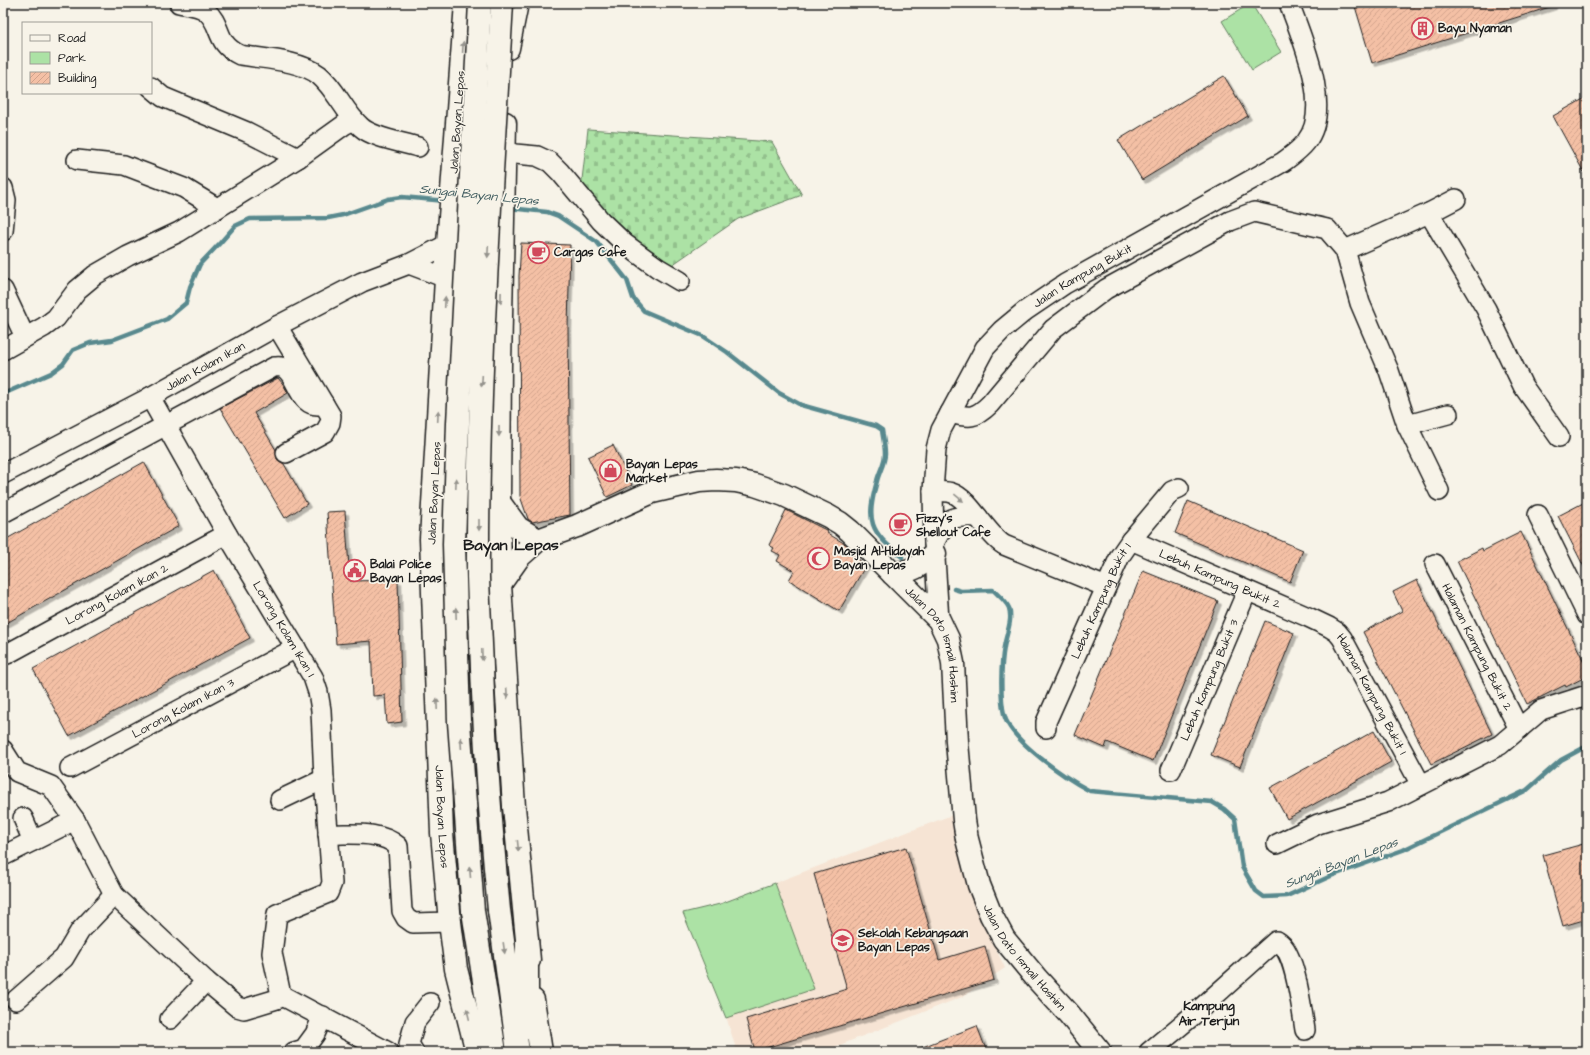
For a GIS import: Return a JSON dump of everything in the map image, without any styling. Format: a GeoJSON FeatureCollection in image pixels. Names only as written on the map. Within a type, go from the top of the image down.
{"type":"FeatureCollection","features":[{"type":"Feature","properties":{"kind":"main road","name":"Jalan Bayan Lepas"},"geometry":{"type":"LineString","coordinates":[[466,3],[448,244],[431,539],[442,833],[456,969],[477,1052]]}},
{"type":"Feature","properties":{"kind":"main road","name":"Jalan Bayan Lepas"},"geometry":{"type":"LineString","coordinates":[[480,3],[459,392],[454,544],[459,722],[473,911],[495,1052]]}},
{"type":"Feature","properties":{"kind":"main road"},"geometry":{"type":"LineString","coordinates":[[502,3],[480,424],[478,571],[484,724],[492,839],[499,910],[518,1052]]}},
{"type":"Feature","properties":{"kind":"main road"},"geometry":{"type":"LineString","coordinates":[[508,3],[506,27],[508,48],[500,330],[498,502],[500,584],[514,807],[533,999],[541,1052]]}},
{"type":"Feature","properties":{"kind":"main road"},"geometry":{"type":"LineString","coordinates":[[508,48],[517,3]]}},
{"type":"Feature","properties":{"kind":"main road"},"geometry":{"type":"LineString","coordinates":[[443,326],[460,336],[477,341],[492,337],[500,330]]}},
{"type":"Feature","properties":{"kind":"main road"},"geometry":{"type":"LineString","coordinates":[[441,360],[456,350],[467,349],[482,352],[500,364]]}},
{"type":"Feature","properties":{"kind":"main road","name":"Jalan Dato Ismail Hashim"},"geometry":{"type":"LineString","coordinates":[[500,584],[519,557],[538,540],[577,526],[652,492],[699,481],[736,481],[777,492],[828,516],[850,531],[939,620],[948,638],[954,663],[957,742],[964,820],[967,839],[979,885],[991,915],[1004,939],[1100,1052]]}},
{"type":"Feature","properties":{"kind":"main road"},"geometry":{"type":"LineString","coordinates":[[498,502],[518,528],[538,540]]}},
{"type":"Feature","properties":{"kind":"main road"},"geometry":{"type":"LineString","coordinates":[[893,574],[904,573],[916,569],[934,549]]}},
{"type":"Feature","properties":{"kind":"main road"},"geometry":{"type":"LineString","coordinates":[[527,940],[526,1016],[529,1052]]}},
{"type":"Feature","properties":{"kind":"street"},"geometry":{"type":"LineString","coordinates":[[179,3],[206,10],[212,17],[225,46],[232,52],[240,55],[297,65],[309,69],[328,84],[354,120],[362,128],[372,133],[418,147]]}},
{"type":"Feature","properties":{"kind":"street","name":"Jalan Kampung Bukit"},"geometry":{"type":"LineString","coordinates":[[939,620],[934,549],[933,491],[936,449],[941,430],[985,348],[1002,330],[1025,311],[1065,284],[1283,162],[1307,141],[1313,130],[1316,119],[1317,99],[1313,74],[1290,3]]}},
{"type":"Feature","properties":{"kind":"street"},"geometry":{"type":"LineString","coordinates":[[152,88],[163,97],[247,132],[298,158]]}},
{"type":"Feature","properties":{"kind":"street"},"geometry":{"type":"LineString","coordinates":[[3,350],[26,338],[56,318],[77,290],[95,276],[128,256],[179,232],[298,158],[327,136],[354,120]]}},
{"type":"Feature","properties":{"kind":"street"},"geometry":{"type":"LineString","coordinates":[[504,153],[537,156],[550,162],[601,221],[625,244],[658,268],[680,281]]}},
{"type":"Feature","properties":{"kind":"street"},"geometry":{"type":"LineString","coordinates":[[77,160],[124,165],[184,188],[217,208]]}},
{"type":"Feature","properties":{"kind":"street"},"geometry":{"type":"LineString","coordinates":[[3,188],[6,200],[3,231]]}},
{"type":"Feature","properties":{"kind":"street"},"geometry":{"type":"LineString","coordinates":[[1345,250],[1456,199]]}},
{"type":"Feature","properties":{"kind":"street"},"geometry":{"type":"LineString","coordinates":[[950,413],[964,417],[974,417],[981,413],[1053,329],[1106,289],[1230,221],[1254,212],[1327,229],[1345,250],[1360,303],[1389,371],[1407,425],[1438,491]]}},
{"type":"Feature","properties":{"kind":"street"},"geometry":{"type":"LineString","coordinates":[[1428,213],[1486,309],[1523,386],[1559,437]]}},
{"type":"Feature","properties":{"kind":"street","name":"Jalan Kolam Ikan"},"geometry":{"type":"LineString","coordinates":[[3,474],[150,397],[277,326],[362,282],[409,264],[448,244]]}},
{"type":"Feature","properties":{"kind":"street"},"geometry":{"type":"LineString","coordinates":[[409,264],[446,278]]}},
{"type":"Feature","properties":{"kind":"street"},"geometry":{"type":"LineString","coordinates":[[3,290],[26,338]]}},
{"type":"Feature","properties":{"kind":"street"},"geometry":{"type":"LineString","coordinates":[[277,326],[331,416],[330,423],[324,432],[286,453]]}},
{"type":"Feature","properties":{"kind":"street"},"geometry":{"type":"LineString","coordinates":[[3,513],[274,367],[281,367],[287,371],[308,401],[317,405],[324,404]]}},
{"type":"Feature","properties":{"kind":"street","name":"Lorong Kolam Ikan 1"},"geometry":{"type":"LineString","coordinates":[[150,397],[227,534],[313,677],[318,692],[321,710],[324,779],[332,883],[328,893],[277,914],[272,953],[281,995]]}},
{"type":"Feature","properties":{"kind":"street"},"geometry":{"type":"LineString","coordinates":[[1407,425],[1448,414]]}},
{"type":"Feature","properties":{"kind":"street","name":"Lebuh Kampung Bukit 1"},"geometry":{"type":"LineString","coordinates":[[1046,728],[1046,722],[1120,556],[1131,540],[1172,491],[1179,488]]}},
{"type":"Feature","properties":{"kind":"street"},"geometry":{"type":"LineString","coordinates":[[933,491],[952,493],[957,496],[978,517],[994,538],[1004,545],[1106,587]]}},
{"type":"Feature","properties":{"kind":"street"},"geometry":{"type":"LineString","coordinates":[[1538,515],[1587,615]]}},
{"type":"Feature","properties":{"kind":"street"},"geometry":{"type":"LineString","coordinates":[[934,549],[944,523],[958,517],[978,517]]}},
{"type":"Feature","properties":{"kind":"street","name":"Lorong Kolam Ikan 2"},"geometry":{"type":"LineString","coordinates":[[7,654],[227,534]]}},
{"type":"Feature","properties":{"kind":"street","name":"Lebuh Kampung Bukit 2"},"geometry":{"type":"LineString","coordinates":[[1131,540],[1308,618]]}},
{"type":"Feature","properties":{"kind":"street","name":"Halaman Kampung Bukit 2"},"geometry":{"type":"LineString","coordinates":[[1435,564],[1519,729]]}},
{"type":"Feature","properties":{"kind":"street","name":"Lebuh Kampung Bukit 3"},"geometry":{"type":"LineString","coordinates":[[1171,770],[1247,591]]}},
{"type":"Feature","properties":{"kind":"street","name":"Halaman Kampung Bukit 1"},"geometry":{"type":"LineString","coordinates":[[1308,618],[1329,627],[1337,632],[1342,638],[1421,785]]}},
{"type":"Feature","properties":{"kind":"street","name":"Lorong Kolam Ikan 3"},"geometry":{"type":"LineString","coordinates":[[70,768],[296,648]]}},
{"type":"Feature","properties":{"kind":"street"},"geometry":{"type":"LineString","coordinates":[[1277,844],[1318,824],[1388,802],[1500,745],[1541,710],[1587,695]]}},
{"type":"Feature","properties":{"kind":"street"},"geometry":{"type":"LineString","coordinates":[[3,750],[17,772],[51,786],[75,820],[114,895],[206,981],[237,1007],[244,1009],[277,999],[281,995],[323,1016],[388,1052]]}},
{"type":"Feature","properties":{"kind":"street"},"geometry":{"type":"LineString","coordinates":[[280,800],[324,779]]}},
{"type":"Feature","properties":{"kind":"street"},"geometry":{"type":"LineString","coordinates":[[23,818],[33,842]]}},
{"type":"Feature","properties":{"kind":"street"},"geometry":{"type":"LineString","coordinates":[[4,855],[75,820]]}},
{"type":"Feature","properties":{"kind":"street"},"geometry":{"type":"LineString","coordinates":[[328,834],[377,835],[392,840],[398,846],[402,911],[406,918],[412,923],[450,922]]}},
{"type":"Feature","properties":{"kind":"street"},"geometry":{"type":"LineString","coordinates":[[16,1000],[64,958],[80,931],[114,895]]}},
{"type":"Feature","properties":{"kind":"street"},"geometry":{"type":"LineString","coordinates":[[1149,1052],[1191,1018],[1276,941],[1280,942],[1291,959],[1295,971],[1305,1030]]}},
{"type":"Feature","properties":{"kind":"street"},"geometry":{"type":"LineString","coordinates":[[170,1019],[206,981]]}},
{"type":"Feature","properties":{"kind":"street"},"geometry":{"type":"LineString","coordinates":[[414,1052],[409,1044],[415,1022],[430,1003]]}},
{"type":"Feature","properties":{"kind":"street"},"geometry":{"type":"LineString","coordinates":[[294,1052],[304,1049],[315,1034],[323,1016]]}},
{"type":"Feature","properties":{"kind":"shaded area","name":"Sekolah Kebangsaan Bayan Lepas"},"geometry":{"type":"Polygon","coordinates":[[[957,813],[979,913],[1005,968],[962,997],[822,1052],[737,1052],[724,1010],[683,913],[720,904],[957,813]]]}},
{"type":"Feature","properties":{"kind":"green space"},"geometry":{"type":"Polygon","coordinates":[[[1251,3],[1281,52],[1252,70],[1222,21],[1251,3]]]}},
{"type":"Feature","properties":{"kind":"green space"},"geometry":{"type":"Polygon","coordinates":[[[588,129],[772,142],[802,195],[738,219],[669,267],[650,257],[581,188],[588,129]]]}},
{"type":"Feature","properties":{"kind":"green space"},"geometry":{"type":"Polygon","coordinates":[[[775,883],[814,989],[726,1018],[683,913],[720,904],[775,883]]]}},
{"type":"Feature","properties":{"kind":"building","name":"Bayu Nyaman"},"geometry":{"type":"Polygon","coordinates":[[[1354,3],[1553,3],[1553,6],[1372,63],[1354,3]]]}},
{"type":"Feature","properties":{"kind":"building"},"geometry":{"type":"Polygon","coordinates":[[[1224,76],[1248,116],[1142,180],[1118,140],[1224,76]]]}},
{"type":"Feature","properties":{"kind":"building"},"geometry":{"type":"Polygon","coordinates":[[[1587,97],[1587,178],[1553,116],[1587,97]]]}},
{"type":"Feature","properties":{"kind":"building"},"geometry":{"type":"Polygon","coordinates":[[[521,243],[570,245],[568,328],[570,515],[532,522],[528,519],[520,496],[519,276],[521,243]]]}},
{"type":"Feature","properties":{"kind":"building"},"geometry":{"type":"Polygon","coordinates":[[[278,378],[288,393],[254,413],[276,450],[277,459],[284,464],[307,504],[285,518],[220,408],[278,378]]]}},
{"type":"Feature","properties":{"kind":"building","name":"Bayan Lepas Market"},"geometry":{"type":"Polygon","coordinates":[[[613,445],[632,485],[607,497],[588,457],[613,445]]]}},
{"type":"Feature","properties":{"kind":"building"},"geometry":{"type":"Polygon","coordinates":[[[144,462],[179,526],[3,625],[3,541],[144,462]]]}},
{"type":"Feature","properties":{"kind":"building"},"geometry":{"type":"Polygon","coordinates":[[[1188,501],[1303,550],[1290,582],[1175,533],[1188,501]]]}},
{"type":"Feature","properties":{"kind":"building"},"geometry":{"type":"Polygon","coordinates":[[[1587,501],[1587,573],[1558,516],[1587,501]]]}},
{"type":"Feature","properties":{"kind":"building","name":"Masjid Al-Hidayah Bayan Lepas"},"geometry":{"type":"Polygon","coordinates":[[[786,510],[828,531],[827,533],[847,545],[856,554],[854,556],[866,565],[839,611],[789,580],[794,571],[777,561],[780,555],[772,551],[774,548],[769,545],[786,510]]]}},
{"type":"Feature","properties":{"kind":"building"},"geometry":{"type":"Polygon","coordinates":[[[345,511],[350,581],[398,580],[402,722],[387,724],[385,695],[373,696],[371,641],[336,644],[327,512],[345,511]]]}},
{"type":"Feature","properties":{"kind":"building"},"geometry":{"type":"Polygon","coordinates":[[[1521,532],[1587,668],[1587,676],[1527,704],[1457,561],[1482,548],[1483,551],[1521,532]]]}},
{"type":"Feature","properties":{"kind":"building"},"geometry":{"type":"Polygon","coordinates":[[[214,570],[250,638],[69,736],[33,669],[214,570]]]}},
{"type":"Feature","properties":{"kind":"building"},"geometry":{"type":"Polygon","coordinates":[[[1143,571],[1218,601],[1153,761],[1107,742],[1105,748],[1075,735],[1143,571]]]}},
{"type":"Feature","properties":{"kind":"building"},"geometry":{"type":"Polygon","coordinates":[[[1417,580],[1492,734],[1431,764],[1363,632],[1402,611],[1393,592],[1417,580]]]}},
{"type":"Feature","properties":{"kind":"building"},"geometry":{"type":"Polygon","coordinates":[[[1265,621],[1294,633],[1240,767],[1211,755],[1265,621]]]}},
{"type":"Feature","properties":{"kind":"building"},"geometry":{"type":"Polygon","coordinates":[[[1374,731],[1391,762],[1287,819],[1270,788],[1374,731]]]}},
{"type":"Feature","properties":{"kind":"building"},"geometry":{"type":"Polygon","coordinates":[[[1587,843],[1587,919],[1563,926],[1543,855],[1587,843]]]}},
{"type":"Feature","properties":{"kind":"building"},"geometry":{"type":"Polygon","coordinates":[[[906,847],[939,960],[985,946],[994,980],[755,1051],[746,1019],[847,989],[814,874],[906,847]]]}},
{"type":"Feature","properties":{"kind":"building"},"geometry":{"type":"Polygon","coordinates":[[[977,1026],[987,1052],[912,1051],[977,1026]]]}},
{"type":"Feature","properties":{"kind":"waterway","name":"Sungai Bayan Lepas"},"geometry":{"type":"LineString","coordinates":[[3,394],[51,373],[63,364],[73,350],[90,343],[112,340],[167,319],[186,303],[190,287],[200,264],[235,226],[250,219],[328,218],[343,215],[388,199],[402,197],[446,201]]}},
{"type":"Feature","properties":{"kind":"waterway","name":"Sungai Bayan Lepas"},"geometry":{"type":"LineString","coordinates":[[509,208],[547,212],[558,216],[597,242],[627,280],[633,298],[644,311],[703,336],[727,352],[779,393],[801,405],[876,426],[882,430],[885,457],[878,478],[871,516],[873,524],[883,540],[902,557]]}},
{"type":"Feature","properties":{"kind":"waterway","name":"Sungai Bayan Lepas"},"geometry":{"type":"LineString","coordinates":[[954,589],[961,591],[993,590],[1009,608],[1009,628],[1003,654],[1001,690],[1003,707],[1008,724],[1027,747],[1068,778],[1090,791],[1212,802],[1224,809],[1235,819],[1242,867],[1256,891],[1264,897],[1287,896],[1331,876],[1403,850],[1527,790],[1561,760],[1587,746]]}},
{"type":"Feature","properties":{"kind":"place","name":"Bayu Nyaman"},"geometry":{"type":"Point","coordinates":[1422,28]}},
{"type":"Feature","properties":{"kind":"place","name":"Cargas Cafe"},"geometry":{"type":"Point","coordinates":[539,252]}},
{"type":"Feature","properties":{"kind":"place","name":"Bayan Lepas Market"},"geometry":{"type":"Point","coordinates":[610,471]}},
{"type":"Feature","properties":{"kind":"place","name":"Fizzy's Shellout Cafe"},"geometry":{"type":"Point","coordinates":[900,525]}},
{"type":"Feature","properties":{"kind":"place","name":"Masjid Al-Hidayah Bayan Lepas"},"geometry":{"type":"Point","coordinates":[818,558]}},
{"type":"Feature","properties":{"kind":"place","name":"Balai Police Bayan Lepas"},"geometry":{"type":"Point","coordinates":[354,571]}},
{"type":"Feature","properties":{"kind":"place","name":"Sekolah Kebangsaan Bayan Lepas"},"geometry":{"type":"Point","coordinates":[843,940]}},
{"type":"Feature","properties":{"kind":"district","name":"Bayan Lepas"},"geometry":{"type":"Point","coordinates":[511,544]}},
{"type":"Feature","properties":{"kind":"district","name":"Kampung Air Terjun"},"geometry":{"type":"Point","coordinates":[1209,1012]}}]}
